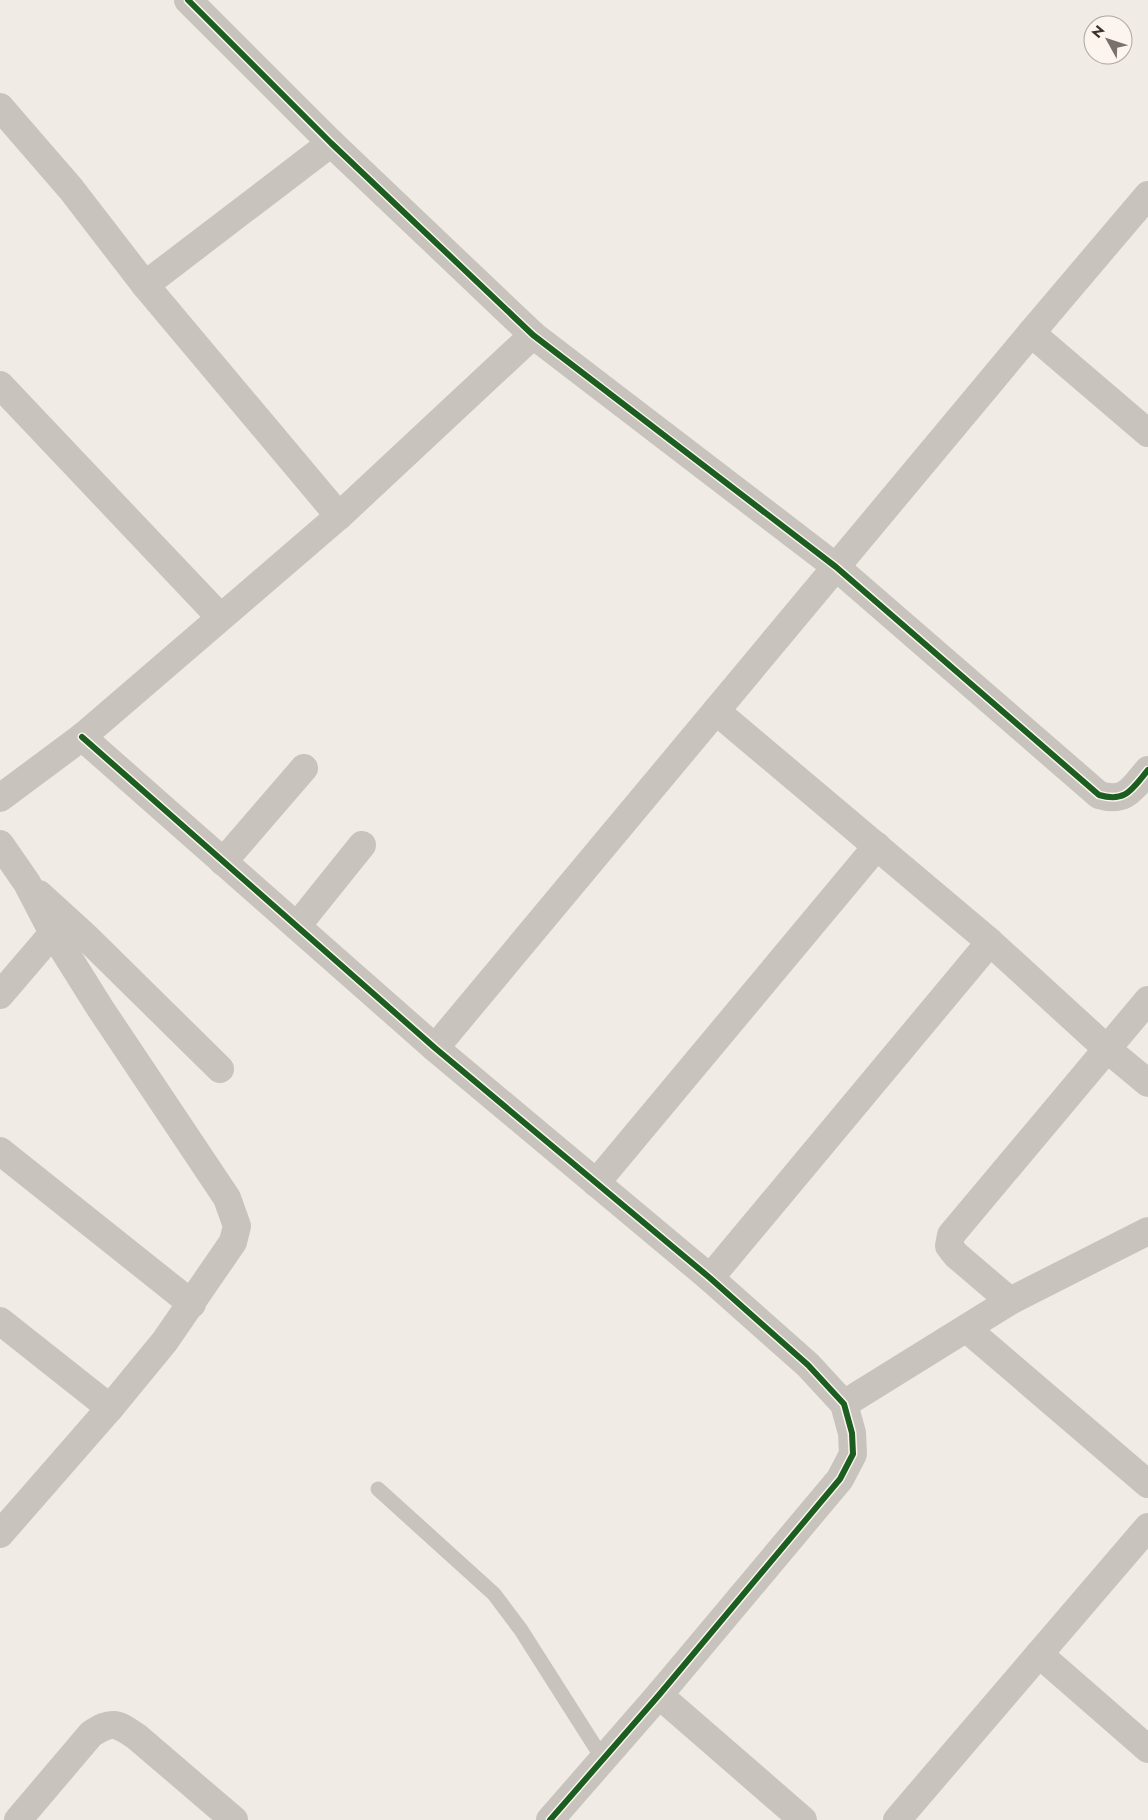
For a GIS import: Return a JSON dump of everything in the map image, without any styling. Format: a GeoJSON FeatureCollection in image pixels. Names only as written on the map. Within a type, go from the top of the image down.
{"type":"FeatureCollection","features":[{"type":"Feature","properties":{"kind":"street"},"geometry":{"type":"LineString","coordinates":[[188,0],[331,143],[533,335],[836,567],[1099,795],[1113,799],[1126,795],[1148,770]]}},
{"type":"Feature","properties":{"kind":"street"},"geometry":{"type":"LineString","coordinates":[[0,108],[71,189],[145,285],[339,516]]}},
{"type":"Feature","properties":{"kind":"street"},"geometry":{"type":"LineString","coordinates":[[145,285],[331,143]]}},
{"type":"Feature","properties":{"kind":"street"},"geometry":{"type":"LineString","coordinates":[[435,1048],[1148,195]]}},
{"type":"Feature","properties":{"kind":"street"},"geometry":{"type":"LineString","coordinates":[[1031,333],[1148,433]]}},
{"type":"Feature","properties":{"kind":"street"},"geometry":{"type":"LineString","coordinates":[[0,798],[82,738],[339,516],[533,335]]}},
{"type":"Feature","properties":{"kind":"street"},"geometry":{"type":"LineString","coordinates":[[0,385],[220,617]]}},
{"type":"Feature","properties":{"kind":"street"},"geometry":{"type":"LineString","coordinates":[[716,711],[990,942],[1107,1049],[1148,1083]]}},
{"type":"Feature","properties":{"kind":"street"},"geometry":{"type":"LineString","coordinates":[[82,738],[435,1048],[710,1278],[808,1365],[844,1404],[852,1433],[853,1454],[840,1479],[659,1695],[550,1820]]}},
{"type":"Feature","properties":{"kind":"street"},"geometry":{"type":"LineString","coordinates":[[223,862],[304,768]]}},
{"type":"Feature","properties":{"kind":"street"},"geometry":{"type":"LineString","coordinates":[[0,844],[26,883],[53,933],[106,1016],[227,1198],[234,1213],[237,1226],[233,1242],[165,1341],[110,1408],[0,1534]]}},
{"type":"Feature","properties":{"kind":"street"},"geometry":{"type":"LineString","coordinates":[[297,926],[362,845]]}},
{"type":"Feature","properties":{"kind":"street"},"geometry":{"type":"LineString","coordinates":[[596,1183],[878,846]]}},
{"type":"Feature","properties":{"kind":"street"},"geometry":{"type":"LineString","coordinates":[[26,883],[84,935],[220,1069]]}},
{"type":"Feature","properties":{"kind":"street"},"geometry":{"type":"LineString","coordinates":[[0,996],[53,933]]}},
{"type":"Feature","properties":{"kind":"street"},"geometry":{"type":"LineString","coordinates":[[710,1278],[990,942]]}},
{"type":"Feature","properties":{"kind":"street"},"geometry":{"type":"LineString","coordinates":[[1010,1301],[956,1254],[949,1246],[951,1236],[1148,1000]]}},
{"type":"Feature","properties":{"kind":"street"},"geometry":{"type":"LineString","coordinates":[[0,1151],[192,1304]]}},
{"type":"Feature","properties":{"kind":"street"},"geometry":{"type":"LineString","coordinates":[[844,1404],[1010,1301],[1148,1231]]}},
{"type":"Feature","properties":{"kind":"street"},"geometry":{"type":"LineString","coordinates":[[0,1321],[110,1408]]}},
{"type":"Feature","properties":{"kind":"street"},"geometry":{"type":"LineString","coordinates":[[967,1328],[1148,1484]]}},
{"type":"Feature","properties":{"kind":"street"},"geometry":{"type":"LineString","coordinates":[[897,1820],[1148,1527]]}},
{"type":"Feature","properties":{"kind":"street"},"geometry":{"type":"LineString","coordinates":[[1039,1654],[1148,1750]]}},
{"type":"Feature","properties":{"kind":"street"},"geometry":{"type":"LineString","coordinates":[[659,1695],[803,1820]]}},
{"type":"Feature","properties":{"kind":"street"},"geometry":{"type":"LineString","coordinates":[[18,1820],[92,1734],[105,1725],[121,1726],[129,1731],[234,1820]]}},
{"type":"Feature","properties":{"kind":"lane"},"geometry":{"type":"LineString","coordinates":[[378,1489],[494,1594],[521,1630],[603,1759]]}},
{"type":"Feature","properties":{"kind":"cycle path"},"geometry":{"type":"LineString","coordinates":[[188,0],[331,143],[533,335],[836,567],[1099,795],[1116,797],[1128,793],[1148,770]]}},
{"type":"Feature","properties":{"kind":"cycle path"},"geometry":{"type":"LineString","coordinates":[[82,737],[435,1048],[710,1278],[808,1365],[844,1404],[852,1433],[853,1454],[840,1479],[659,1695],[550,1820]]}}]}
